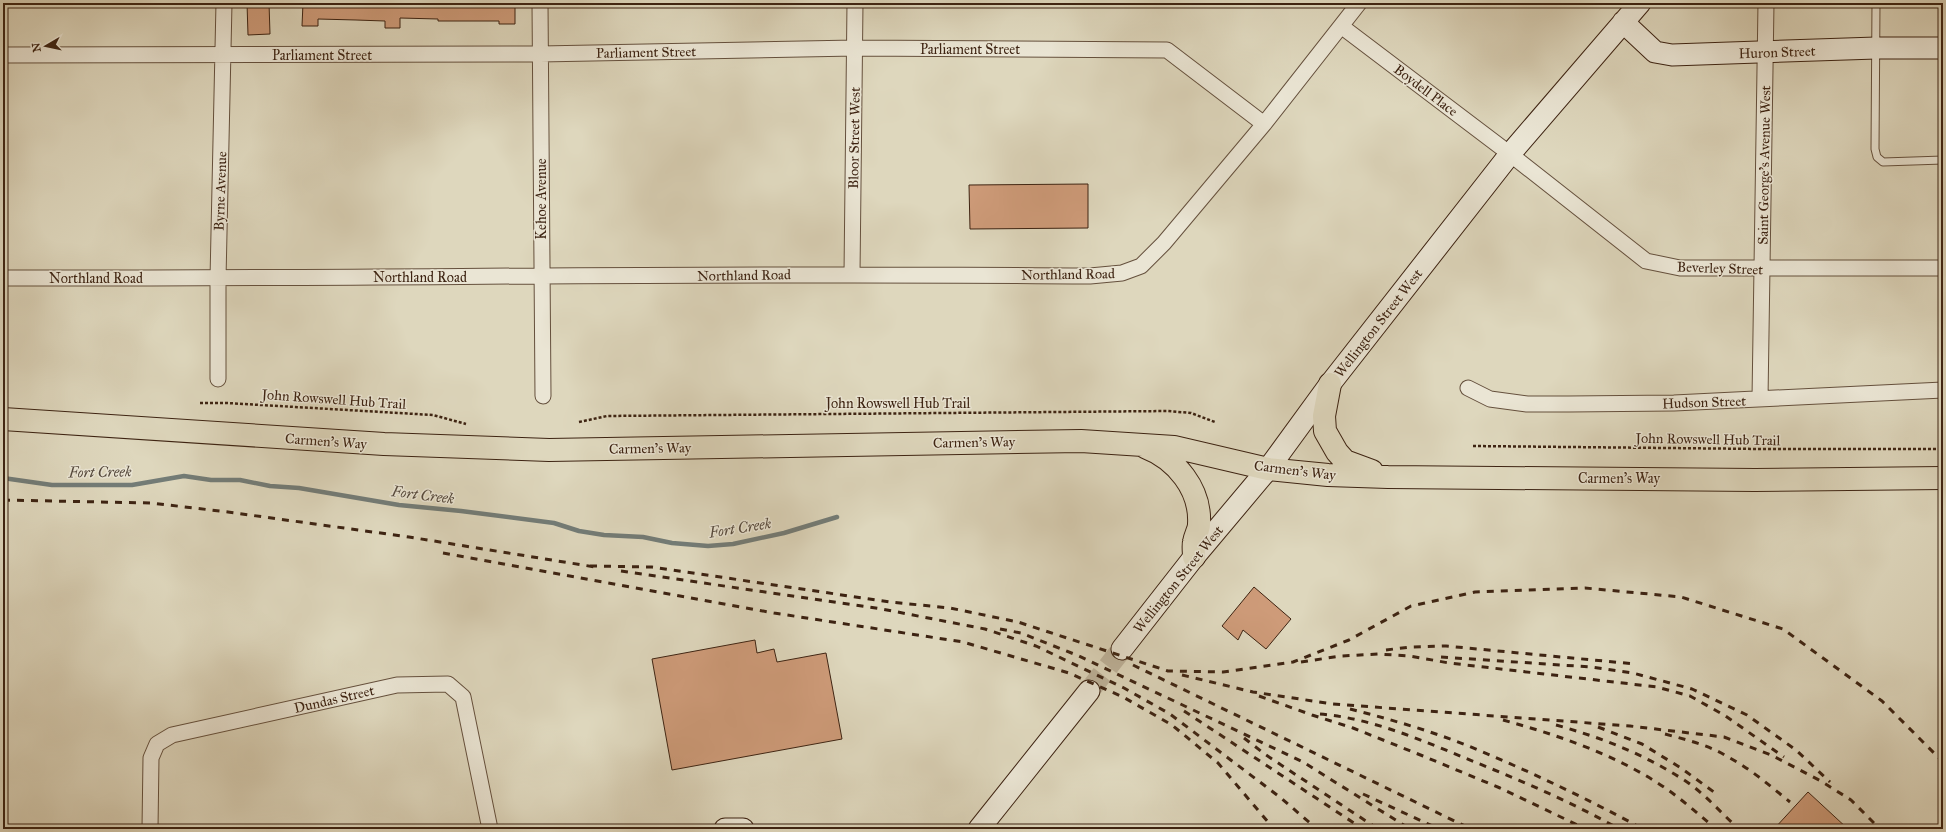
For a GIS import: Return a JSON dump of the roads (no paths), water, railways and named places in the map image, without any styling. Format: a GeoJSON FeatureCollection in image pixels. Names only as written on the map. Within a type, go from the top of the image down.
{"type":"FeatureCollection","features":[{"type":"Feature","properties":{"kind":"highway"},"geometry":{"type":"LineString","coordinates":[[1330,384],[1324,416],[1325,431],[1337,452],[1345,461],[1355,466],[1388,477]]}},
{"type":"Feature","properties":{"kind":"highway","name":"Carmen's Way"},"geometry":{"type":"LineString","coordinates":[[3,418],[384,444],[549,450],[1081,441],[1174,447],[1268,469],[1328,475],[1388,477],[1754,480],[1943,478]]}},
{"type":"Feature","properties":{"kind":"highway"},"geometry":{"type":"LineString","coordinates":[[1142,445],[1159,452],[1181,472],[1196,497],[1199,525],[1194,541],[1194,557]]}},
{"type":"Feature","properties":{"kind":"main road","name":"Wellington Street West"},"geometry":{"type":"LineString","coordinates":[[1122,649],[1194,557],[1268,469],[1330,384],[1510,154],[1640,3]]}},
{"type":"Feature","properties":{"kind":"main road","name":"Huron Street"},"geometry":{"type":"LineString","coordinates":[[1624,22],[1655,52],[1672,55],[1766,53],[1876,48],[1943,48]]}},
{"type":"Feature","properties":{"kind":"main road"},"geometry":{"type":"LineString","coordinates":[[979,829],[1089,691]]}},
{"type":"Feature","properties":{"kind":"main road"},"geometry":{"type":"LineString","coordinates":[[725,829],[743,829]]}},
{"type":"Feature","properties":{"kind":"street","name":"Byrne Avenue"},"geometry":{"type":"LineString","coordinates":[[218,378],[218,279],[224,3]]}},
{"type":"Feature","properties":{"kind":"street","name":"Kehoe Avenue"},"geometry":{"type":"LineString","coordinates":[[540,3],[543,396]]}},
{"type":"Feature","properties":{"kind":"street","name":"Bloor Street West"},"geometry":{"type":"LineString","coordinates":[[852,274],[855,48],[854,3]]}},
{"type":"Feature","properties":{"kind":"street","name":"Northland Road"},"geometry":{"type":"LineString","coordinates":[[3,278],[218,279],[852,274],[1090,276],[1122,273],[1141,266],[1164,243],[1264,124],[1359,3]]}},
{"type":"Feature","properties":{"kind":"street","name":"Saint George's Avenue West"},"geometry":{"type":"LineString","coordinates":[[1760,399],[1766,3]]}},
{"type":"Feature","properties":{"kind":"street","name":"Boydell Place"},"geometry":{"type":"LineString","coordinates":[[1341,26],[1510,154]]}},
{"type":"Feature","properties":{"kind":"street","name":"Parliament Street"},"geometry":{"type":"LineString","coordinates":[[3,55],[540,54],[855,48],[1167,50],[1264,124]]}},
{"type":"Feature","properties":{"kind":"street","name":"Beverley Street"},"geometry":{"type":"LineString","coordinates":[[1510,154],[1646,262],[1680,268],[1943,268]]}},
{"type":"Feature","properties":{"kind":"street","name":"Hudson Street"},"geometry":{"type":"LineString","coordinates":[[1468,388],[1490,399],[1527,404],[1674,404],[1943,390]]}},
{"type":"Feature","properties":{"kind":"street","name":"Dundas Street"},"geometry":{"type":"LineString","coordinates":[[150,829],[150,758],[158,744],[172,735],[397,685],[448,684],[463,697],[490,829]]}},
{"type":"Feature","properties":{"kind":"lane"},"geometry":{"type":"LineString","coordinates":[[1876,3],[1875,150],[1877,157],[1883,162],[1943,160]]}},
{"type":"Feature","properties":{"kind":"waterway","name":"Fort Creek"},"geometry":{"type":"LineString","coordinates":[[3,478],[52,485],[132,485],[184,476],[211,480],[240,480],[270,486],[299,488],[399,505],[554,523],[579,531],[604,535],[643,537],[672,543],[708,546],[733,544],[784,533],[837,517]]}},
{"type":"Feature","properties":{"kind":"tunnel"},"geometry":{"type":"LineString","coordinates":[[1089,691],[1122,649]]}},
{"type":"Feature","properties":{"kind":"railway"},"geometry":{"type":"LineString","coordinates":[[3,500],[151,503],[409,537],[595,567]]}},
{"type":"Feature","properties":{"kind":"railway"},"geometry":{"type":"LineString","coordinates":[[443,553],[774,613],[963,642],[1069,673],[1123,697],[1172,725],[1218,763],[1274,829]]}},
{"type":"Feature","properties":{"kind":"railway"},"geometry":{"type":"LineString","coordinates":[[590,566],[652,567],[890,602],[950,608],[1018,622],[1168,671],[1223,672],[1293,662],[1349,640],[1411,606],[1475,592],[1585,588],[1681,597],[1783,629],[1882,701],[1943,762]]}},
{"type":"Feature","properties":{"kind":"railway"},"geometry":{"type":"LineString","coordinates":[[621,571],[882,609],[985,629],[1036,646],[1124,688],[1170,714],[1281,798],[1317,829]]}},
{"type":"Feature","properties":{"kind":"railway"},"geometry":{"type":"LineString","coordinates":[[1000,629],[1021,633],[1079,656],[1303,762],[1410,829]]}},
{"type":"Feature","properties":{"kind":"railway"},"geometry":{"type":"LineString","coordinates":[[1386,650],[1410,647],[1446,646],[1635,664]]}},
{"type":"Feature","properties":{"kind":"railway"},"geometry":{"type":"LineString","coordinates":[[1301,662],[1341,656],[1378,654],[1410,656],[1449,663],[1657,687],[1690,696],[1724,715],[1784,757]]}},
{"type":"Feature","properties":{"kind":"railway"},"geometry":{"type":"LineString","coordinates":[[1441,657],[1591,667],[1633,673],[1692,689],[1747,715],[1796,750],[1830,782]]}},
{"type":"Feature","properties":{"kind":"railway"},"geometry":{"type":"LineString","coordinates":[[1133,665],[1471,829]]}},
{"type":"Feature","properties":{"kind":"railway"},"geometry":{"type":"LineString","coordinates":[[1182,675],[1253,692],[1333,704],[1630,726],[1724,737],[1771,755],[1821,781],[1851,800],[1880,829]]}},
{"type":"Feature","properties":{"kind":"railway"},"geometry":{"type":"LineString","coordinates":[[1259,696],[1353,728],[1423,756],[1500,788],[1586,829]]}},
{"type":"Feature","properties":{"kind":"railway"},"geometry":{"type":"LineString","coordinates":[[1350,709],[1408,725],[1466,745],[1556,785],[1643,829]]}},
{"type":"Feature","properties":{"kind":"railway"},"geometry":{"type":"LineString","coordinates":[[1184,711],[1363,829]]}},
{"type":"Feature","properties":{"kind":"railway"},"geometry":{"type":"LineString","coordinates":[[1320,714],[1339,716],[1394,730],[1543,791],[1582,809],[1619,829]]}},
{"type":"Feature","properties":{"kind":"railway"},"geometry":{"type":"LineString","coordinates":[[1503,720],[1542,731],[1599,752],[1636,770],[1670,791],[1716,829]]}},
{"type":"Feature","properties":{"kind":"railway"},"geometry":{"type":"LineString","coordinates":[[1556,725],[1624,748],[1672,772],[1701,793],[1739,829]]}},
{"type":"Feature","properties":{"kind":"railway"},"geometry":{"type":"LineString","coordinates":[[1598,727],[1642,744],[1681,768],[1718,795]]}},
{"type":"Feature","properties":{"kind":"railway"},"geometry":{"type":"LineString","coordinates":[[1665,734],[1698,743],[1721,753],[1752,772],[1790,802]]}},
{"type":"Feature","properties":{"kind":"railway"},"geometry":{"type":"LineString","coordinates":[[1244,738],[1266,755],[1378,829]]}},
{"type":"Feature","properties":{"kind":"railway"},"geometry":{"type":"LineString","coordinates":[[1363,794],[1439,829]]}}]}
